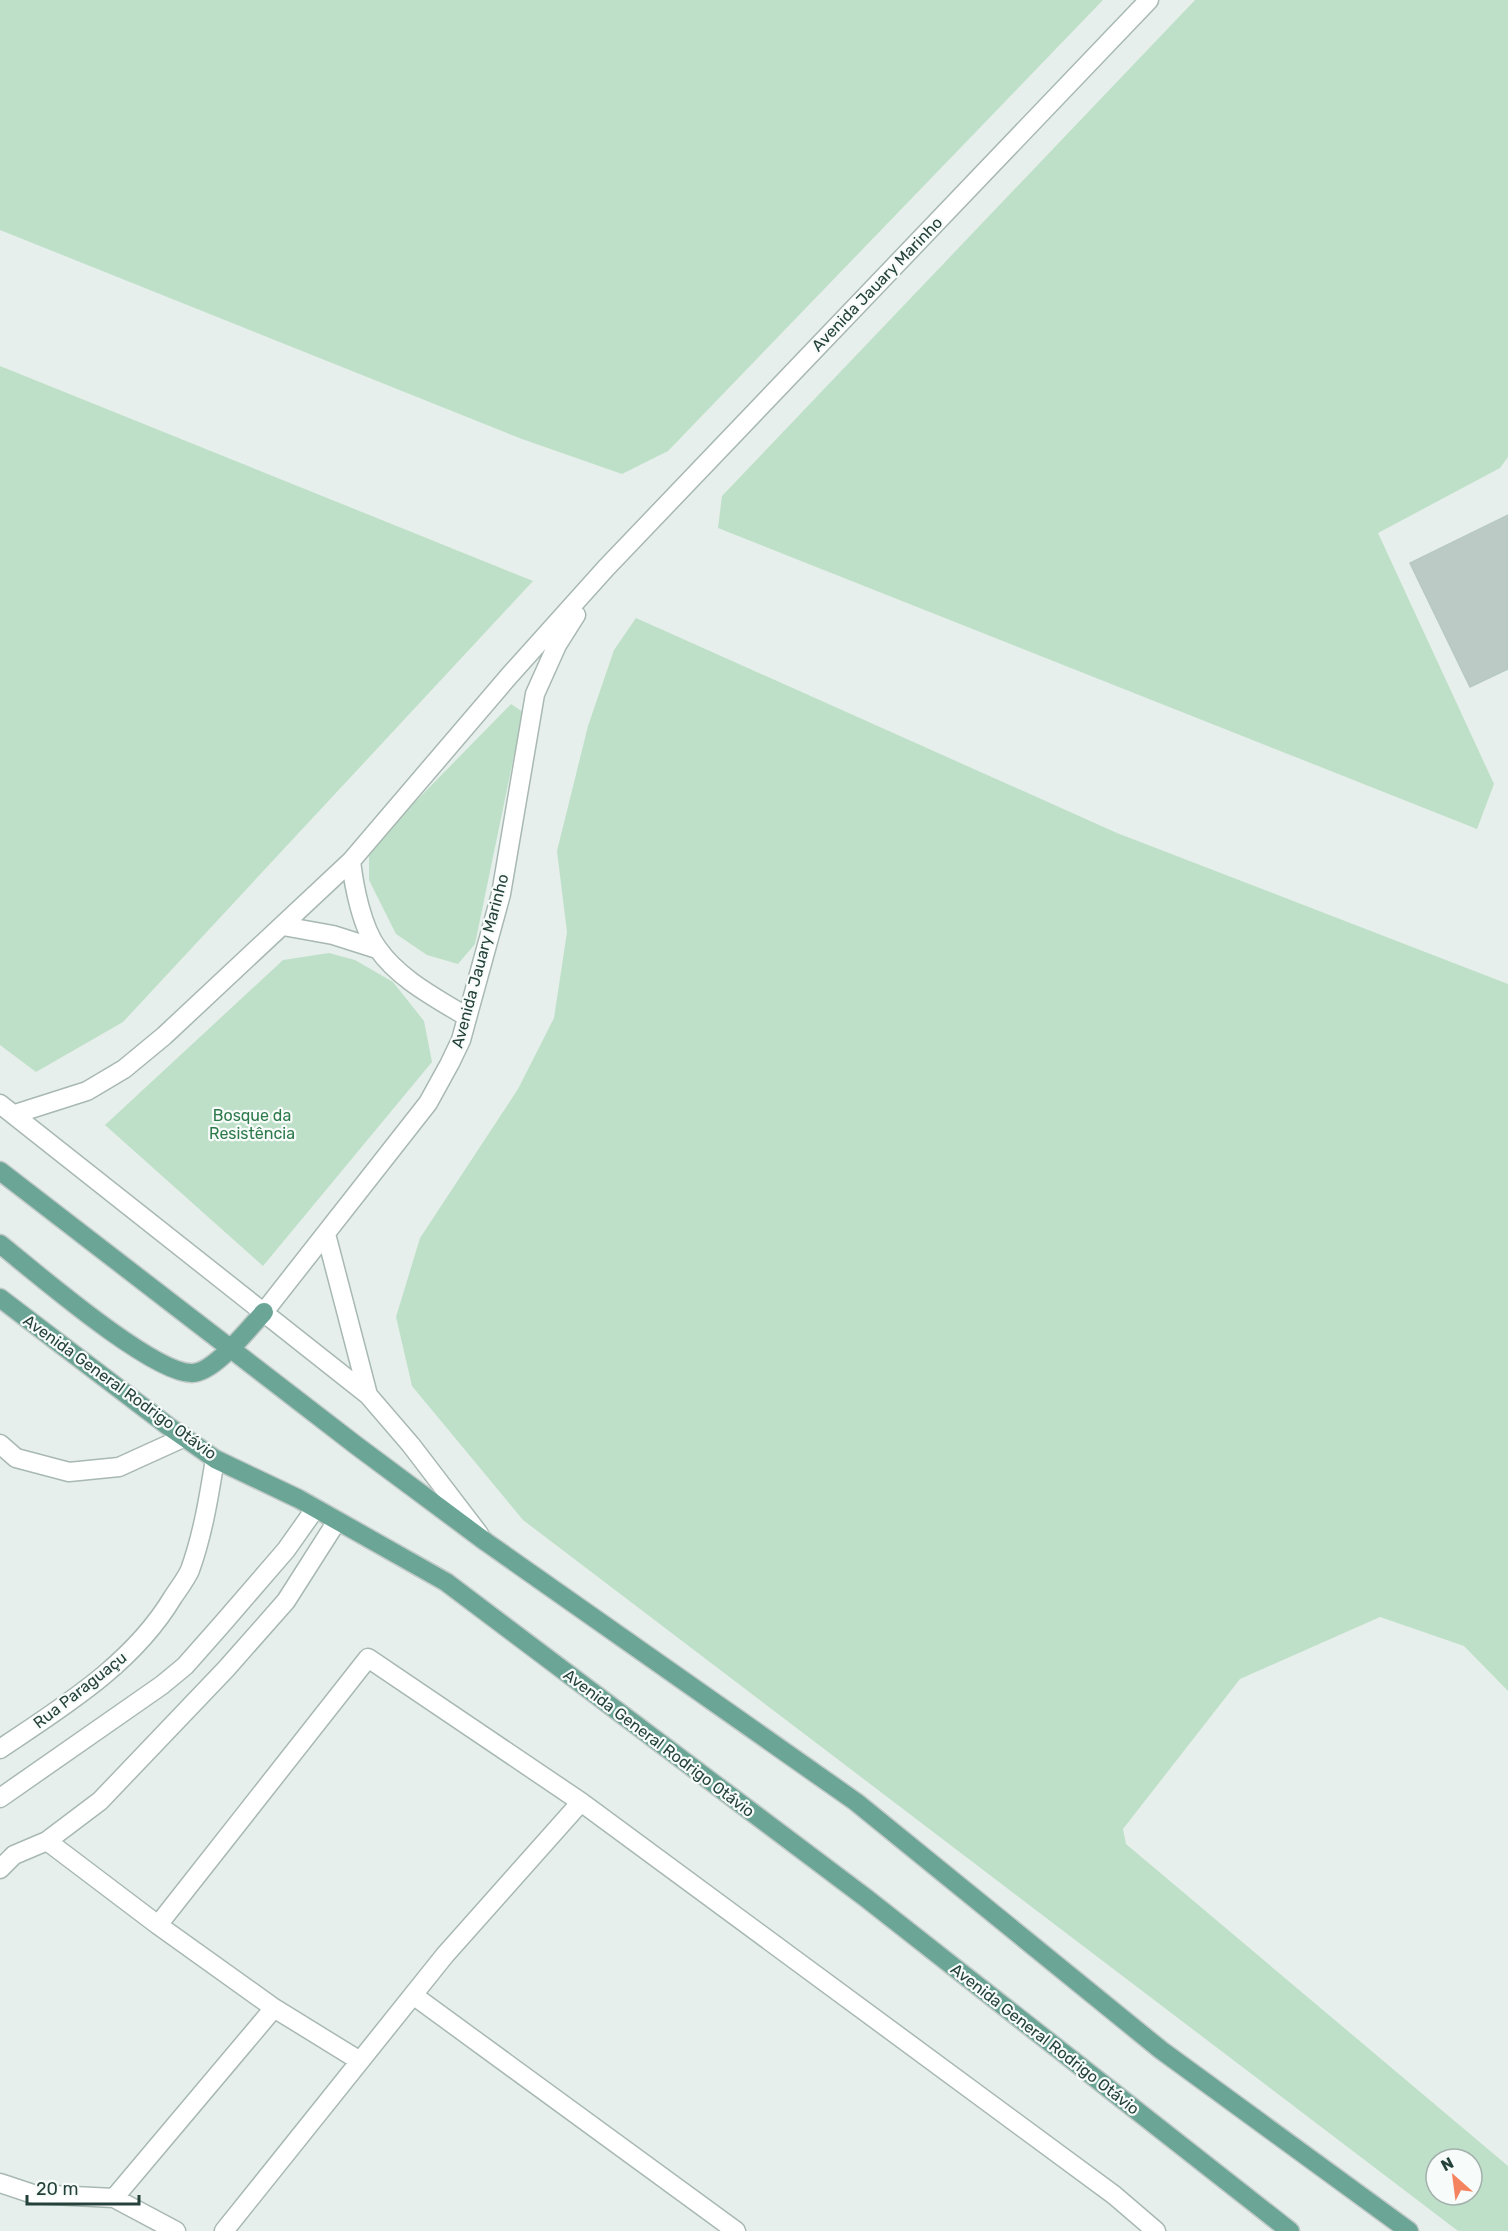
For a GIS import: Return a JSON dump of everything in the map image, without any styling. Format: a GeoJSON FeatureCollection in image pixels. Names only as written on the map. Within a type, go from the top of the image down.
{"type":"FeatureCollection","features":[{"type":"Feature","properties":{"kind":"main road"},"geometry":{"type":"LineString","coordinates":[[0,1171],[486,1542],[856,1802],[1161,2050],[1409,2231]]}},
{"type":"Feature","properties":{"kind":"main road"},"geometry":{"type":"LineString","coordinates":[[0,1244],[135,1349],[172,1370],[192,1373],[206,1369],[230,1348],[264,1312]]}},
{"type":"Feature","properties":{"kind":"main road","name":"Avenida General Rodrigo Otávio"},"geometry":{"type":"LineString","coordinates":[[0,1298],[215,1458],[299,1499],[446,1582],[866,1898],[1290,2231]]}},
{"type":"Feature","properties":{"kind":"street","name":"Avenida Jauary Marinho"},"geometry":{"type":"LineString","coordinates":[[7,1109],[87,1091],[124,1069],[164,1036],[351,861],[509,676],[606,568],[1149,0]]}},
{"type":"Feature","properties":{"kind":"street","name":"Avenida Jauary Marinho"},"geometry":{"type":"LineString","coordinates":[[264,1312],[428,1103],[461,1040],[501,894],[525,743],[536,694],[557,645],[606,568]]}},
{"type":"Feature","properties":{"kind":"street"},"geometry":{"type":"LineString","coordinates":[[351,861],[358,904],[377,949],[412,982],[466,1017]]}},
{"type":"Feature","properties":{"kind":"street"},"geometry":{"type":"LineString","coordinates":[[283,926],[339,937],[377,949]]}},
{"type":"Feature","properties":{"kind":"street"},"geometry":{"type":"LineString","coordinates":[[7,1109],[368,1395],[411,1445],[486,1542]]}},
{"type":"Feature","properties":{"kind":"street"},"geometry":{"type":"LineString","coordinates":[[326,1234],[368,1395]]}},
{"type":"Feature","properties":{"kind":"street"},"geometry":{"type":"LineString","coordinates":[[0,1444],[16,1458],[69,1472],[119,1467],[185,1437]]}},
{"type":"Feature","properties":{"kind":"street","name":"Rua Paraguaçu"},"geometry":{"type":"LineString","coordinates":[[0,1749],[70,1702],[122,1661],[161,1617],[189,1571],[205,1515],[215,1458]]}},
{"type":"Feature","properties":{"kind":"street"},"geometry":{"type":"LineString","coordinates":[[0,1798],[162,1685],[185,1666],[286,1550],[315,1509]]}},
{"type":"Feature","properties":{"kind":"street"},"geometry":{"type":"LineString","coordinates":[[0,1869],[14,1855],[47,1840],[100,1801],[226,1669],[286,1601],[337,1521]]}},
{"type":"Feature","properties":{"kind":"street"},"geometry":{"type":"LineString","coordinates":[[158,1925],[368,1658],[581,1802],[1105,2188],[1156,2231]]}},
{"type":"Feature","properties":{"kind":"street"},"geometry":{"type":"LineString","coordinates":[[224,2231],[445,1955],[581,1802]]}},
{"type":"Feature","properties":{"kind":"street"},"geometry":{"type":"LineString","coordinates":[[47,1840],[158,1925],[274,2008],[360,2061]]}},
{"type":"Feature","properties":{"kind":"street"},"geometry":{"type":"LineString","coordinates":[[413,1995],[736,2231]]}},
{"type":"Feature","properties":{"kind":"street"},"geometry":{"type":"LineString","coordinates":[[114,2198],[274,2008]]}},
{"type":"Feature","properties":{"kind":"street"},"geometry":{"type":"LineString","coordinates":[[0,2183],[33,2194],[114,2198],[176,2231]]}},
{"type":"Feature","properties":{"kind":"green space"},"geometry":{"type":"Polygon","coordinates":[[[0,0],[1103,0],[668,451],[622,474],[522,439],[0,230],[0,0]]]}},
{"type":"Feature","properties":{"kind":"green space"},"geometry":{"type":"Polygon","coordinates":[[[1195,0],[1508,0],[1508,457],[1500,468],[1378,533],[1494,784],[1477,829],[718,528],[722,496],[1195,0]]]}},
{"type":"Feature","properties":{"kind":"green space"},"geometry":{"type":"Polygon","coordinates":[[[0,366],[533,581],[123,1022],[36,1072],[0,1045],[0,366]]]}},
{"type":"Feature","properties":{"kind":"green space"},"geometry":{"type":"Polygon","coordinates":[[[636,618],[1117,833],[1508,984],[1508,1691],[1464,1646],[1380,1617],[1240,1679],[1123,1829],[1126,1844],[1508,2166],[1508,2231],[1458,2231],[1426,2207],[1484,2207],[1484,2147],[1424,2147],[1424,2205],[523,1520],[412,1386],[396,1317],[420,1238],[518,1089],[554,1018],[567,932],[557,851],[588,726],[614,650],[636,618]]]}},
{"type":"Feature","properties":{"kind":"green space"},"geometry":{"type":"Polygon","coordinates":[[[511,704],[523,712],[475,944],[458,964],[427,955],[396,934],[369,880],[369,849],[511,704]]]}},
{"type":"Feature","properties":{"kind":"green space","name":"Bosque da Resistência"},"geometry":{"type":"Polygon","coordinates":[[[329,953],[355,960],[393,982],[424,1021],[432,1062],[263,1266],[105,1125],[283,960],[329,953]]]}},
{"type":"Feature","properties":{"kind":"building"},"geometry":{"type":"Polygon","coordinates":[[[1508,515],[1508,669],[1470,687],[1410,563],[1508,515]]]}}]}
